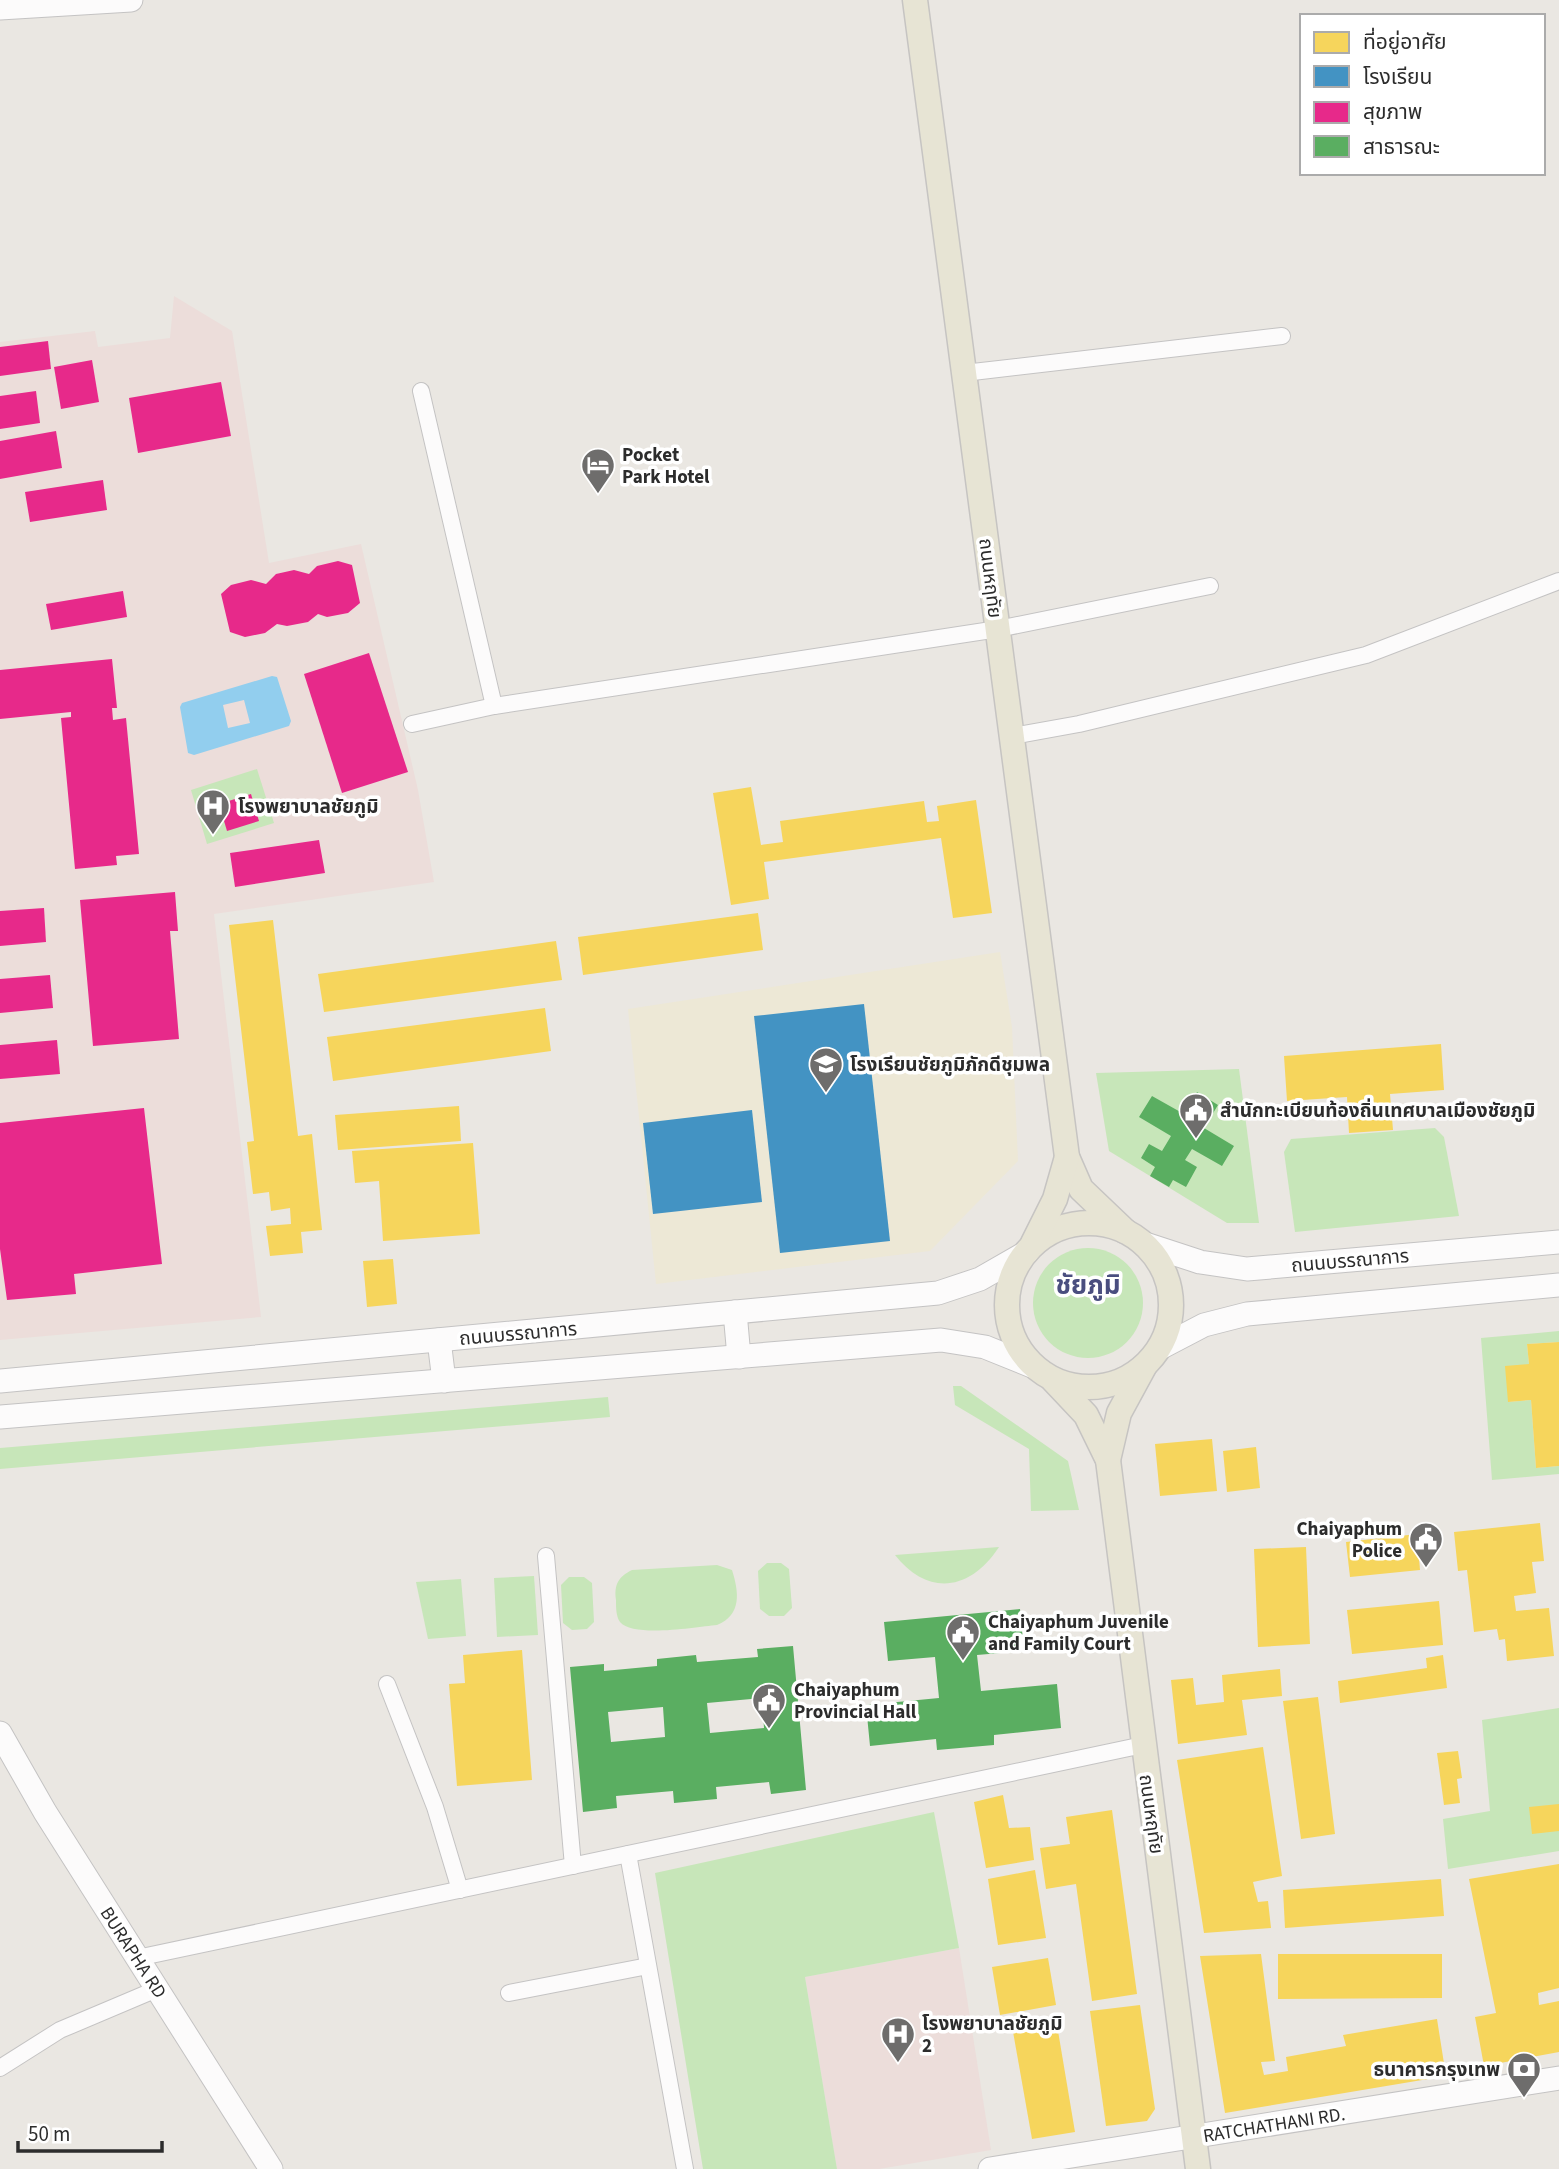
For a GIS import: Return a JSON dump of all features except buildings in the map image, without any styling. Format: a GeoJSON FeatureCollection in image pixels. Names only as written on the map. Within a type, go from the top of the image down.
{"type":"FeatureCollection","features":[{"type":"Feature","properties":{"kind":"main road","name":"ถนนหฤทัย"},"geometry":{"type":"LineString","coordinates":[[915,0],[1067,1157],[1081,1189],[1135,1238]]}},
{"type":"Feature","properties":{"kind":"main road","name":"ถนนหฤทัย"},"geometry":{"type":"LineString","coordinates":[[1029,1249],[1055,1199],[1067,1157]]}},
{"type":"Feature","properties":{"kind":"main road"},"geometry":{"type":"LineString","coordinates":[[1080,1223],[1103,1224],[1135,1238],[1160,1262],[1169,1282],[1172,1304],[1169,1325],[1152,1357],[1125,1380],[1102,1387],[1077,1387],[1053,1380],[1032,1366],[1016,1344],[1007,1319],[1007,1292],[1016,1266],[1029,1249],[1054,1230],[1080,1223]]}},
{"type":"Feature","properties":{"kind":"main road","name":"ถนนหฤทัย"},"geometry":{"type":"LineString","coordinates":[[1108,1460],[1119,1413],[1152,1357]]}},
{"type":"Feature","properties":{"kind":"main road","name":"ถนนหฤทัย"},"geometry":{"type":"LineString","coordinates":[[1053,1380],[1086,1415],[1108,1460],[1198,2169]]}},
{"type":"Feature","properties":{"kind":"street"},"geometry":{"type":"LineString","coordinates":[[0,8],[118,0]]}},
{"type":"Feature","properties":{"kind":"street"},"geometry":{"type":"LineString","coordinates":[[964,373],[1282,336]]}},
{"type":"Feature","properties":{"kind":"street"},"geometry":{"type":"LineString","coordinates":[[421,391],[494,706]]}},
{"type":"Feature","properties":{"kind":"street"},"geometry":{"type":"LineString","coordinates":[[1012,736],[1079,724],[1366,655],[1559,581]]}},
{"type":"Feature","properties":{"kind":"street"},"geometry":{"type":"LineString","coordinates":[[412,724],[494,706],[998,629],[1210,586]]}},
{"type":"Feature","properties":{"kind":"street","name":"ถนนบรรณาการ"},"geometry":{"type":"LineString","coordinates":[[1135,1238],[1200,1262],[1247,1269],[1559,1242]]}},
{"type":"Feature","properties":{"kind":"street","name":"ถนนบรรณาการ"},"geometry":{"type":"LineString","coordinates":[[0,1381],[938,1293],[980,1279],[1029,1249]]}},
{"type":"Feature","properties":{"kind":"street"},"geometry":{"type":"LineString","coordinates":[[1152,1357],[1203,1325],[1247,1314],[1559,1285]]}},
{"type":"Feature","properties":{"kind":"street"},"geometry":{"type":"LineString","coordinates":[[735,1312],[739,1357]]}},
{"type":"Feature","properties":{"kind":"street"},"geometry":{"type":"LineString","coordinates":[[439,1340],[444,1381]]}},
{"type":"Feature","properties":{"kind":"street"},"geometry":{"type":"LineString","coordinates":[[4,1417],[941,1340],[985,1347],[1032,1366]]}},
{"type":"Feature","properties":{"kind":"street"},"geometry":{"type":"LineString","coordinates":[[74,1374],[78,1410]]}},
{"type":"Feature","properties":{"kind":"street"},"geometry":{"type":"LineString","coordinates":[[545,1556],[573,1866]]}},
{"type":"Feature","properties":{"kind":"street"},"geometry":{"type":"LineString","coordinates":[[387,1684],[435,1807],[460,1890]]}},
{"type":"Feature","properties":{"kind":"street","name":"BURAPHA RD"},"geometry":{"type":"LineString","coordinates":[[0,1733],[45,1812],[271,2169]]}},
{"type":"Feature","properties":{"kind":"street"},"geometry":{"type":"LineString","coordinates":[[137,1958],[1143,1745]]}},
{"type":"Feature","properties":{"kind":"street"},"geometry":{"type":"LineString","coordinates":[[628,1854],[685,2169]]}},
{"type":"Feature","properties":{"kind":"street"},"geometry":{"type":"LineString","coordinates":[[509,1993],[648,1966]]}},
{"type":"Feature","properties":{"kind":"street"},"geometry":{"type":"LineString","coordinates":[[0,2068],[60,2031],[157,1989]]}},
{"type":"Feature","properties":{"kind":"street","name":"RATCHATHANI RD."},"geometry":{"type":"LineString","coordinates":[[990,2169],[1043,2165],[1195,2137],[1559,2078]]}},
{"type":"Feature","properties":{"kind":"shaded area","name":"โรงพยาบาลชัยภูมิ"},"geometry":{"type":"Polygon","coordinates":[[[174,296],[232,331],[269,563],[361,544],[418,790],[434,882],[214,914],[261,1317],[0,1340],[0,342],[95,331],[98,347],[170,338],[174,296]]]}},
{"type":"Feature","properties":{"kind":"shaded area","name":"โรงเรียนชัยภูมิภักดีชุมพล"},"geometry":{"type":"Polygon","coordinates":[[[1000,952],[1012,1027],[1018,1161],[930,1251],[656,1284],[628,1009],[1000,952]]]}},
{"type":"Feature","properties":{"kind":"shaded area","name":"โรงพยาบาลชัยภูมิ 2"},"geometry":{"type":"Polygon","coordinates":[[[959,1948],[991,2150],[879,2169],[837,2169],[805,1977],[959,1948]]]}},
{"type":"Feature","properties":{"kind":"green space"},"geometry":{"type":"Polygon","coordinates":[[[257,769],[274,823],[207,844],[191,790],[257,769]]]}},
{"type":"Feature","properties":{"kind":"green space"},"geometry":{"type":"Polygon","coordinates":[[[1239,1069],[1259,1223],[1227,1223],[1109,1151],[1096,1073],[1239,1069]]]}},
{"type":"Feature","properties":{"kind":"green space"},"geometry":{"type":"Polygon","coordinates":[[[1435,1128],[1444,1137],[1459,1216],[1295,1232],[1284,1152],[1291,1139],[1435,1128]]]}},
{"type":"Feature","properties":{"kind":"green space"},"geometry":{"type":"Polygon","coordinates":[[[1088,1248],[1109,1252],[1127,1264],[1139,1282],[1143,1303],[1139,1324],[1127,1342],[1109,1354],[1088,1358],[1067,1354],[1049,1342],[1037,1324],[1033,1303],[1037,1282],[1049,1264],[1067,1252],[1088,1248]]]}},
{"type":"Feature","properties":{"kind":"green space"},"geometry":{"type":"Polygon","coordinates":[[[1559,1331],[1559,1342],[1527,1344],[1529,1364],[1508,1402],[1531,1400],[1536,1468],[1559,1466],[1559,1474],[1492,1480],[1481,1338],[1559,1331]]]}},
{"type":"Feature","properties":{"kind":"green space"},"geometry":{"type":"Polygon","coordinates":[[[953,1386],[961,1386],[1068,1461],[1079,1510],[1031,1511],[1029,1449],[955,1405],[953,1386]]]}},
{"type":"Feature","properties":{"kind":"green space"},"geometry":{"type":"Polygon","coordinates":[[[608,1397],[610,1417],[0,1469],[0,1448],[608,1397]]]}},
{"type":"Feature","properties":{"kind":"green space"},"geometry":{"type":"Polygon","coordinates":[[[999,1547],[975,1573],[949,1583],[935,1583],[921,1578],[895,1555],[999,1547]]]}},
{"type":"Feature","properties":{"kind":"green space"},"geometry":{"type":"Polygon","coordinates":[[[767,1563],[781,1563],[789,1569],[792,1608],[784,1616],[769,1616],[760,1609],[758,1571],[767,1563]]]}},
{"type":"Feature","properties":{"kind":"green space"},"geometry":{"type":"Polygon","coordinates":[[[717,1565],[732,1570],[736,1586],[735,1609],[725,1621],[717,1625],[651,1631],[627,1627],[620,1622],[616,1612],[616,1590],[620,1579],[632,1570],[717,1565]]]}},
{"type":"Feature","properties":{"kind":"green space"},"geometry":{"type":"Polygon","coordinates":[[[534,1576],[538,1635],[497,1637],[494,1578],[534,1576]]]}},
{"type":"Feature","properties":{"kind":"green space"},"geometry":{"type":"Polygon","coordinates":[[[569,1577],[584,1577],[592,1583],[594,1622],[587,1629],[572,1630],[563,1623],[561,1585],[569,1577]]]}},
{"type":"Feature","properties":{"kind":"green space"},"geometry":{"type":"Polygon","coordinates":[[[461,1579],[466,1636],[428,1639],[416,1582],[461,1579]]]}},
{"type":"Feature","properties":{"kind":"green space"},"geometry":{"type":"Polygon","coordinates":[[[1559,1708],[1559,1851],[1448,1869],[1443,1819],[1490,1811],[1482,1720],[1559,1708]]]}},
{"type":"Feature","properties":{"kind":"green space"},"geometry":{"type":"Polygon","coordinates":[[[934,1812],[959,1948],[805,1977],[837,2169],[703,2169],[655,1873],[934,1812]]]}},
{"type":"Feature","properties":{"kind":"water"},"geometry":{"type":"Polygon","coordinates":[[[272,676],[277,677],[291,721],[289,726],[194,755],[188,753],[180,707],[182,703],[272,676]],[[244,700],[223,705],[228,728],[250,723],[244,700]]]}},
{"type":"Feature","properties":{"kind":"place","name":"Pocket Park Hotel"},"geometry":{"type":"Point","coordinates":[598,495]}},
{"type":"Feature","properties":{"kind":"place","name":"โรงพยาบาลชัยภูมิ"},"geometry":{"type":"Point","coordinates":[213,836]}},
{"type":"Feature","properties":{"kind":"place","name":"โรงเรียนชัยภูมิภักดีชุมพล"},"geometry":{"type":"Point","coordinates":[826,1094]}},
{"type":"Feature","properties":{"kind":"place","name":"สำนักทะเบียนท้องถิ่นเทศบาลเมืองชัยภูมิ"},"geometry":{"type":"Point","coordinates":[1196,1140]}},
{"type":"Feature","properties":{"kind":"place","name":"Chaiyaphum Police"},"geometry":{"type":"Point","coordinates":[1426,1569]}},
{"type":"Feature","properties":{"kind":"place","name":"Chaiyaphum Juvenile and Family Court"},"geometry":{"type":"Point","coordinates":[963,1662]}},
{"type":"Feature","properties":{"kind":"place","name":"Chaiyaphum Provincial Hall"},"geometry":{"type":"Point","coordinates":[769,1730]}},
{"type":"Feature","properties":{"kind":"place","name":"โรงพยาบาลชัยภูมิ 2"},"geometry":{"type":"Point","coordinates":[898,2064]}},
{"type":"Feature","properties":{"kind":"place","name":"ธนาคารกรุงเทพ"},"geometry":{"type":"Point","coordinates":[1524,2099]}},
{"type":"Feature","properties":{"kind":"district","name":"ชัยภูมิ"},"geometry":{"type":"Point","coordinates":[1088,1285]}}]}
